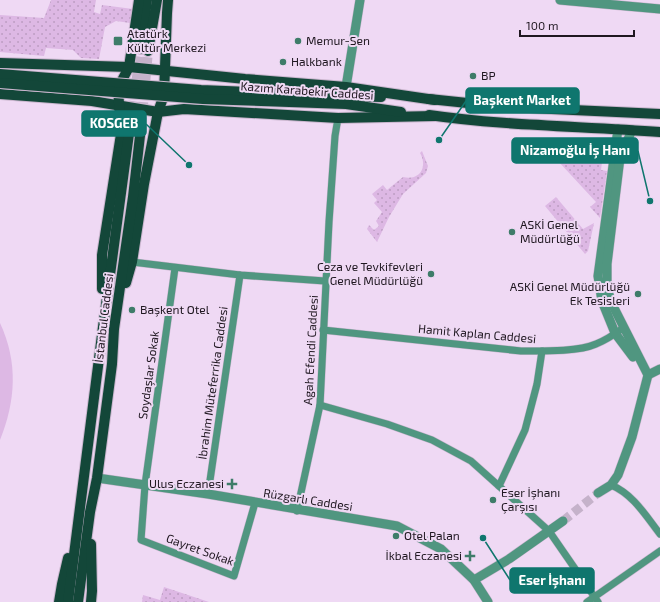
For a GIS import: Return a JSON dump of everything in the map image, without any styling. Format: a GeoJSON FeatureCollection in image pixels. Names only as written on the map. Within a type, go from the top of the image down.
{"type":"FeatureCollection","features":[{"type":"Feature","properties":{"kind":"main road"},"geometry":{"type":"LineString","coordinates":[[102,327],[102,255],[121,134],[118,88],[129,67],[139,0]]}},
{"type":"Feature","properties":{"kind":"main road"},"geometry":{"type":"LineString","coordinates":[[147,0],[145,50],[157,0]]}},
{"type":"Feature","properties":{"kind":"main road"},"geometry":{"type":"LineString","coordinates":[[114,329],[132,262],[144,184],[158,112],[164,95],[168,0]]}},
{"type":"Feature","properties":{"kind":"main road"},"geometry":{"type":"LineString","coordinates":[[0,63],[129,67],[165,70],[245,78],[346,96]]}},
{"type":"Feature","properties":{"kind":"main road","name":"Kazım Karabekir Caddesi"},"geometry":{"type":"LineString","coordinates":[[0,74],[200,90],[435,100],[506,107],[660,114]]}},
{"type":"Feature","properties":{"kind":"main road","name":"Kazım Karabekir Caddesi"},"geometry":{"type":"LineString","coordinates":[[0,83],[203,99],[346,96],[435,116],[546,126],[660,132]]}},
{"type":"Feature","properties":{"kind":"main road"},"geometry":{"type":"LineString","coordinates":[[0,94],[92,101],[158,112],[184,109],[338,118],[435,116]]}},
{"type":"Feature","properties":{"kind":"main road","name":"İstanbul Caddesi"},"geometry":{"type":"LineString","coordinates":[[78,602],[102,327],[130,126]]}},
{"type":"Feature","properties":{"kind":"main road","name":"İstanbul Caddesi"},"geometry":{"type":"LineString","coordinates":[[59,602],[62,584],[97,478],[112,364],[114,329],[141,127]]}},
{"type":"Feature","properties":{"kind":"main road","name":"İstanbul Caddesi"},"geometry":{"type":"LineString","coordinates":[[68,602],[85,512]]}},
{"type":"Feature","properties":{"kind":"main road","name":"İstanbul Caddesi"},"geometry":{"type":"LineString","coordinates":[[85,512],[92,590],[91,602]]}},
{"type":"Feature","properties":{"kind":"street"},"geometry":{"type":"LineString","coordinates":[[346,96],[360,0]]}},
{"type":"Feature","properties":{"kind":"street"},"geometry":{"type":"LineString","coordinates":[[560,0],[642,4],[660,9]]}},
{"type":"Feature","properties":{"kind":"street","name":"Agah Efendi Caddesi"},"geometry":{"type":"LineString","coordinates":[[297,510],[320,405],[325,281],[335,136],[338,118]]}},
{"type":"Feature","properties":{"kind":"street"},"geometry":{"type":"LineString","coordinates":[[618,129],[598,276],[602,301],[615,333],[648,375]]}},
{"type":"Feature","properties":{"kind":"street"},"geometry":{"type":"LineString","coordinates":[[598,493],[612,485],[618,475],[632,437],[648,375],[611,302],[607,287],[607,264],[620,158],[632,130]]}},
{"type":"Feature","properties":{"kind":"street"},"geometry":{"type":"LineString","coordinates":[[132,262],[240,275],[325,281]]}},
{"type":"Feature","properties":{"kind":"street","name":"Soydaşlar Sokak"},"geometry":{"type":"LineString","coordinates":[[144,485],[175,268]]}},
{"type":"Feature","properties":{"kind":"street","name":"İbrahim Müteferrika Caddesi"},"geometry":{"type":"LineString","coordinates":[[208,494],[240,275]]}},
{"type":"Feature","properties":{"kind":"street","name":"Hamit Kaplan Caddesi"},"geometry":{"type":"LineString","coordinates":[[323,330],[521,351],[542,351],[573,349],[595,345],[624,328]]}},
{"type":"Feature","properties":{"kind":"street"},"geometry":{"type":"LineString","coordinates":[[499,486],[525,430],[537,384],[542,351]]}},
{"type":"Feature","properties":{"kind":"street"},"geometry":{"type":"LineString","coordinates":[[648,375],[660,370]]}},
{"type":"Feature","properties":{"kind":"street"},"geometry":{"type":"LineString","coordinates":[[320,405],[387,424],[432,440],[471,461],[549,531],[596,600]]}},
{"type":"Feature","properties":{"kind":"street","name":"Rüzgarlı Caddesi"},"geometry":{"type":"LineString","coordinates":[[97,478],[208,494],[397,526],[441,549],[474,580],[488,602]]}},
{"type":"Feature","properties":{"kind":"street","name":"Gayret Sokak"},"geometry":{"type":"LineString","coordinates":[[144,485],[141,540],[234,576],[255,503]]}},
{"type":"Feature","properties":{"kind":"street"},"geometry":{"type":"LineString","coordinates":[[612,485],[622,490],[647,514],[660,534]]}},
{"type":"Feature","properties":{"kind":"street"},"geometry":{"type":"LineString","coordinates":[[474,580],[509,559],[563,521]]}},
{"type":"Feature","properties":{"kind":"street"},"geometry":{"type":"LineString","coordinates":[[587,602],[596,600],[660,551]]}},
{"type":"Feature","properties":{"kind":"shaded area"},"geometry":{"type":"Polygon","coordinates":[[[51,0],[96,0],[94,12],[100,14],[102,5],[133,9],[130,23],[116,21],[105,27],[99,59],[81,58],[73,50],[46,48],[44,56],[0,52],[0,15],[44,18],[51,0]]]}},
{"type":"Feature","properties":{"kind":"shaded area"},"geometry":{"type":"Polygon","coordinates":[[[545,147],[596,155],[596,161],[602,162],[601,170],[607,171],[600,218],[590,207],[596,202],[545,147]]]}},
{"type":"Feature","properties":{"kind":"shaded area"},"geometry":{"type":"Polygon","coordinates":[[[422,151],[428,166],[426,173],[403,194],[389,217],[377,242],[367,229],[369,225],[374,230],[379,226],[376,221],[382,212],[374,203],[377,200],[372,194],[383,185],[387,190],[403,177],[409,178],[418,175],[423,168],[420,153],[422,151]]]}},
{"type":"Feature","properties":{"kind":"shaded area"},"geometry":{"type":"Polygon","coordinates":[[[556,197],[583,229],[594,223],[588,251],[585,254],[545,206],[556,197]]]}},
{"type":"Feature","properties":{"kind":"shaded area"},"geometry":{"type":"Polygon","coordinates":[[[0,323],[10,352],[13,381],[9,410],[0,440],[0,323]]]}},
{"type":"Feature","properties":{"kind":"shaded area"},"geometry":{"type":"Polygon","coordinates":[[[164,587],[209,602],[142,602],[143,595],[160,600],[164,587]]]}},
{"type":"Feature","properties":{"kind":"tunnel"},"geometry":{"type":"LineString","coordinates":[[130,126],[141,49]]}},
{"type":"Feature","properties":{"kind":"tunnel"},"geometry":{"type":"LineString","coordinates":[[141,127],[148,51]]}},
{"type":"Feature","properties":{"kind":"tunnel"},"geometry":{"type":"LineString","coordinates":[[563,521],[598,493]]}},
{"type":"Feature","properties":{"kind":"place","name":"Atatürk Kültür Merkezi"},"geometry":{"type":"Point","coordinates":[118,41]}},
{"type":"Feature","properties":{"kind":"place","name":"Memur-Sen"},"geometry":{"type":"Point","coordinates":[298,41]}},
{"type":"Feature","properties":{"kind":"place","name":"Halkbank"},"geometry":{"type":"Point","coordinates":[283,62]}},
{"type":"Feature","properties":{"kind":"place","name":"BP"},"geometry":{"type":"Point","coordinates":[473,76]}},
{"type":"Feature","properties":{"kind":"place","name":"Başkent Market"},"geometry":{"type":"Point","coordinates":[439,140]}},
{"type":"Feature","properties":{"kind":"place","name":"KOSGEB"},"geometry":{"type":"Point","coordinates":[189,165]}},
{"type":"Feature","properties":{"kind":"place","name":"Nizamoğlu İş Hanı"},"geometry":{"type":"Point","coordinates":[650,201]}},
{"type":"Feature","properties":{"kind":"place","name":"ASKİ Genel Müdürlüğü"},"geometry":{"type":"Point","coordinates":[512,232]}},
{"type":"Feature","properties":{"kind":"place","name":"Ceza ve Tevkifevleri Genel Müdürlüğü"},"geometry":{"type":"Point","coordinates":[431,274]}},
{"type":"Feature","properties":{"kind":"place","name":"ASKİ Genel Müdürlüğü Ek Tesisleri"},"geometry":{"type":"Point","coordinates":[638,294]}},
{"type":"Feature","properties":{"kind":"place","name":"Başkent Otel"},"geometry":{"type":"Point","coordinates":[132,310]}},
{"type":"Feature","properties":{"kind":"place","name":"Ulus Eczanesi"},"geometry":{"type":"Point","coordinates":[232,484]}},
{"type":"Feature","properties":{"kind":"place","name":"Eser İşhanı Çarşısı"},"geometry":{"type":"Point","coordinates":[493,500]}},
{"type":"Feature","properties":{"kind":"place","name":"Otel Palan"},"geometry":{"type":"Point","coordinates":[396,536]}},
{"type":"Feature","properties":{"kind":"place","name":"Eser İşhanı"},"geometry":{"type":"Point","coordinates":[483,538]}},
{"type":"Feature","properties":{"kind":"place","name":"İkbal Eczanesi"},"geometry":{"type":"Point","coordinates":[470,556]}}]}
